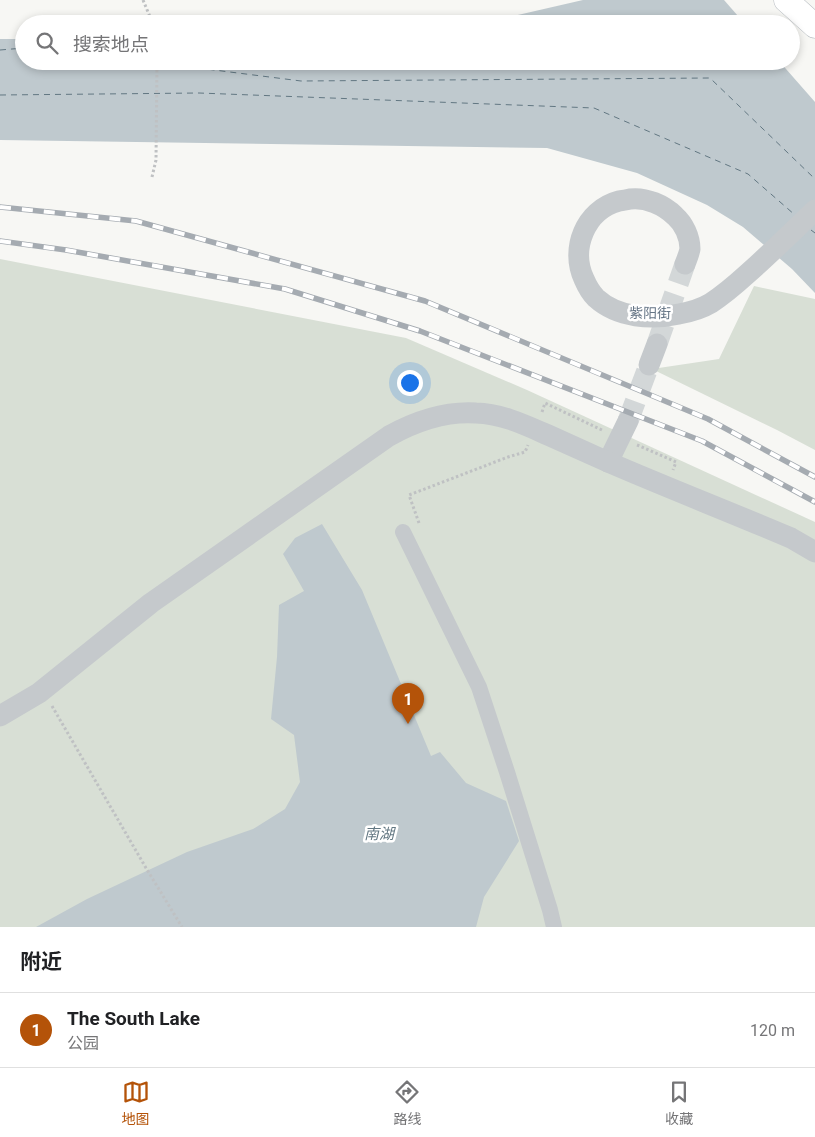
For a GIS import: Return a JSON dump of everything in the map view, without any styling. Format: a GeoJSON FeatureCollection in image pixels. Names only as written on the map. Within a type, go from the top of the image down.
{"type":"FeatureCollection","features":[{"type":"Feature","properties":{"kind":"main road"},"geometry":{"type":"LineString","coordinates":[[786,0],[815,26]]}},
{"type":"Feature","properties":{"kind":"street","name":"紫阳街"},"geometry":{"type":"LineString","coordinates":[[685,264],[690,251],[689,238],[684,227],[668,209],[649,200],[619,201],[597,212],[588,223],[580,240],[578,254],[580,270],[587,287],[596,298],[611,308],[624,313],[637,316],[672,316],[692,311],[710,303],[734,286],[815,210]]}},
{"type":"Feature","properties":{"kind":"street"},"geometry":{"type":"LineString","coordinates":[[649,366],[657,344]]}},
{"type":"Feature","properties":{"kind":"street"},"geometry":{"type":"LineString","coordinates":[[0,716],[43,690],[151,603],[389,436],[422,420],[440,416],[458,413],[477,413],[513,419],[608,462],[791,538],[815,552]]}},
{"type":"Feature","properties":{"kind":"street"},"geometry":{"type":"LineString","coordinates":[[608,462],[623,429]]}},
{"type":"Feature","properties":{"kind":"street"},"geometry":{"type":"LineString","coordinates":[[403,532],[479,687],[510,781],[554,927]]}},
{"type":"Feature","properties":{"kind":"path"},"geometry":{"type":"LineString","coordinates":[[143,0],[149,15]]}},
{"type":"Feature","properties":{"kind":"path"},"geometry":{"type":"LineString","coordinates":[[152,177],[156,160],[158,70]]}},
{"type":"Feature","properties":{"kind":"path"},"geometry":{"type":"LineString","coordinates":[[538,420],[545,403],[623,429],[676,462],[669,478]]}},
{"type":"Feature","properties":{"kind":"path"},"geometry":{"type":"LineString","coordinates":[[403,532],[420,524],[409,495],[525,452],[529,444]]}},
{"type":"Feature","properties":{"kind":"path"},"geometry":{"type":"LineString","coordinates":[[43,690],[182,927]]}},
{"type":"Feature","properties":{"kind":"shaded area"},"geometry":{"type":"Polygon","coordinates":[[[0,259],[406,338],[527,390],[815,522],[815,927],[0,927],[0,259]]]}},
{"type":"Feature","properties":{"kind":"shaded area"},"geometry":{"type":"Polygon","coordinates":[[[754,286],[815,299],[815,450],[652,369],[719,359],[754,286]]]}},
{"type":"Feature","properties":{"kind":"water"},"geometry":{"type":"Polygon","coordinates":[[[583,0],[724,0],[737,15],[518,15],[583,0]]]}},
{"type":"Feature","properties":{"kind":"water"},"geometry":{"type":"Polygon","coordinates":[[[0,39],[15,39],[15,70],[787,70],[815,102],[815,293],[792,269],[743,227],[707,205],[637,173],[547,148],[0,140],[0,39]]]}},
{"type":"Feature","properties":{"kind":"water","name":"南湖"},"geometry":{"type":"Polygon","coordinates":[[[322,524],[362,590],[431,756],[440,752],[466,783],[506,801],[519,841],[484,897],[476,927],[36,927],[87,899],[187,852],[253,829],[285,809],[300,782],[294,735],[271,719],[277,657],[279,605],[304,591],[283,554],[295,538],[322,524]]]}},
{"type":"Feature","properties":{"kind":"ferry route"},"geometry":{"type":"LineString","coordinates":[[0,50],[15,49]]}},
{"type":"Feature","properties":{"kind":"ferry route"},"geometry":{"type":"LineString","coordinates":[[214,70],[301,81],[710,78],[815,179]]}},
{"type":"Feature","properties":{"kind":"ferry route"},"geometry":{"type":"LineString","coordinates":[[0,95],[199,93],[594,108],[748,174],[795,215]]}},
{"type":"Feature","properties":{"kind":"ferry route"},"geometry":{"type":"LineString","coordinates":[[811,230],[815,233]]}},
{"type":"Feature","properties":{"kind":"tunnel"},"geometry":{"type":"LineString","coordinates":[[657,344],[685,264]]}},
{"type":"Feature","properties":{"kind":"tunnel"},"geometry":{"type":"LineString","coordinates":[[628,421],[649,365]]}},
{"type":"Feature","properties":{"kind":"railway"},"geometry":{"type":"LineString","coordinates":[[0,207],[136,221],[425,301],[708,419],[815,477]]}},
{"type":"Feature","properties":{"kind":"railway"},"geometry":{"type":"LineString","coordinates":[[0,241],[66,250],[285,289],[420,331],[702,441],[815,502]]}},
{"type":"Feature","properties":{"kind":"place","name":"The South Lake"},"geometry":{"type":"Point","coordinates":[408,724]}}]}
